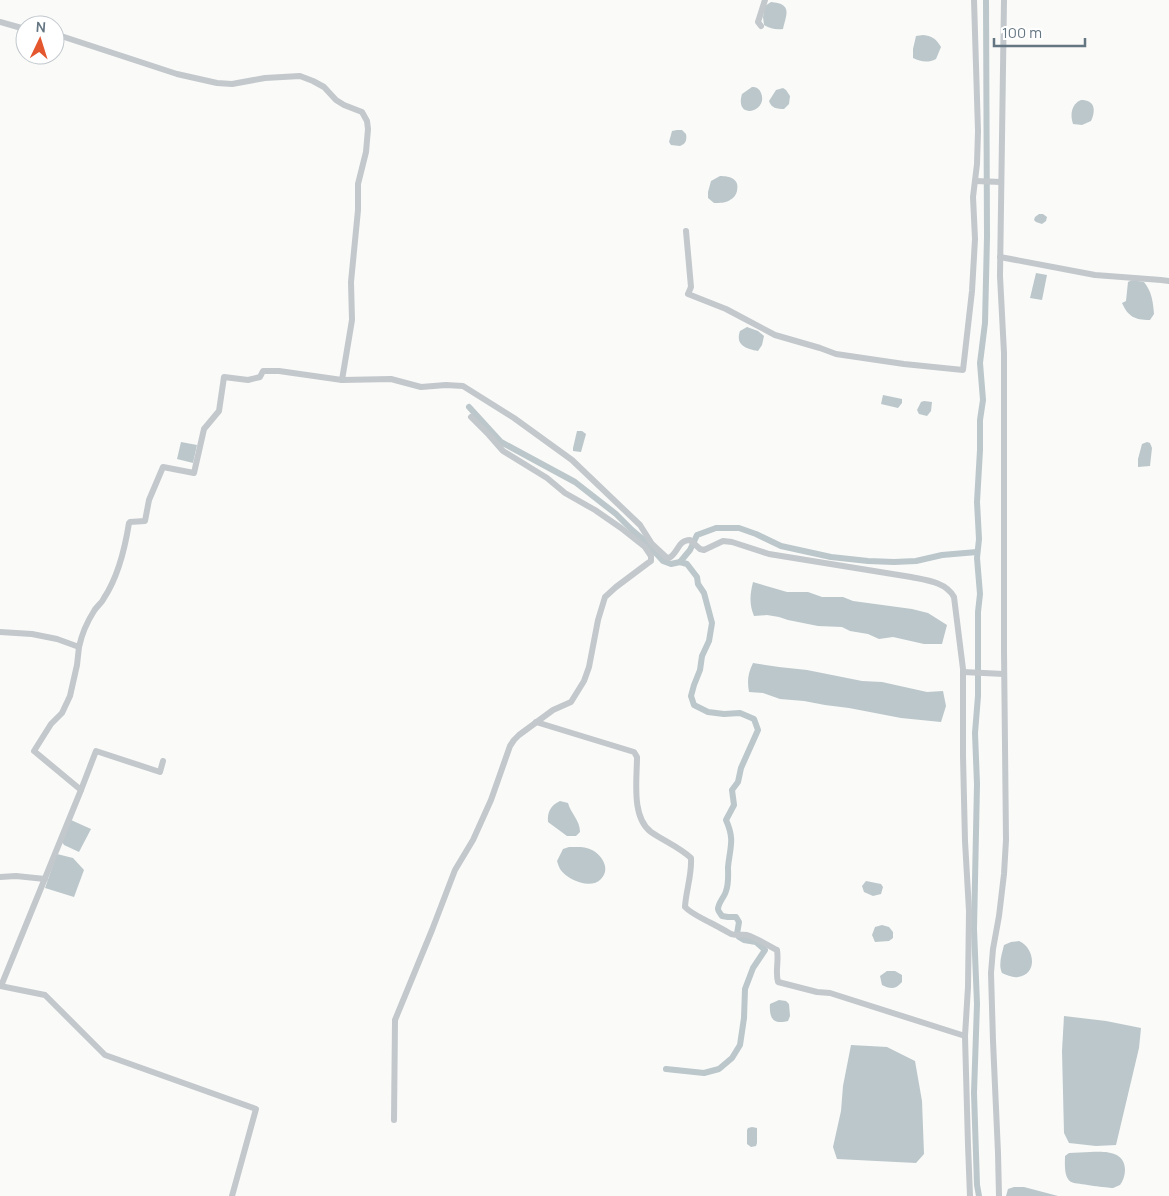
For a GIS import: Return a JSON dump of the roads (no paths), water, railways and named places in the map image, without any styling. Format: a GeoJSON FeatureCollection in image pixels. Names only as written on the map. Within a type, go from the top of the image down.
{"type":"FeatureCollection","features":[{"type":"Feature","properties":{"kind":"street"},"geometry":{"type":"LineString","coordinates":[[761,26],[758,22],[765,0]]}},
{"type":"Feature","properties":{"kind":"street"},"geometry":{"type":"LineString","coordinates":[[686,231],[691,287],[688,294],[726,309],[775,335],[836,354],[963,370],[975,239],[973,197],[978,131],[974,0]]}},
{"type":"Feature","properties":{"kind":"street"},"geometry":{"type":"LineString","coordinates":[[999,1196],[991,973],[1004,874],[1006,840],[1003,484],[1004,353],[1000,276],[1004,0]]}},
{"type":"Feature","properties":{"kind":"street"},"geometry":{"type":"LineString","coordinates":[[0,22],[15,26]]}},
{"type":"Feature","properties":{"kind":"street"},"geometry":{"type":"LineString","coordinates":[[65,37],[177,74],[217,83],[232,84],[265,78],[300,76],[324,87],[336,100],[344,105],[362,112],[367,121],[368,129],[366,152],[358,184],[358,210],[351,282],[352,320],[342,380]]}},
{"type":"Feature","properties":{"kind":"street"},"geometry":{"type":"LineString","coordinates":[[975,181],[1001,182]]}},
{"type":"Feature","properties":{"kind":"street"},"geometry":{"type":"LineString","coordinates":[[1000,257],[1095,275],[1169,281]]}},
{"type":"Feature","properties":{"kind":"street"},"geometry":{"type":"LineString","coordinates":[[81,790],[34,751],[51,724],[62,713],[70,696],[84,629],[104,599],[113,581],[122,556],[129,523],[145,521],[149,500],[163,467],[194,473],[204,429],[219,411],[224,377],[248,380],[260,377],[263,371],[279,371],[342,380],[391,378],[421,387],[463,386],[514,418],[572,460],[640,525],[652,544],[666,557],[672,557],[681,543],[686,540],[690,540],[700,549],[704,550],[723,540],[769,554],[911,577],[940,585],[952,592],[954,596],[965,672],[963,756],[969,911],[965,1036],[970,1196]]}},
{"type":"Feature","properties":{"kind":"street"},"geometry":{"type":"LineString","coordinates":[[394,1120],[395,1020],[455,870],[473,840],[491,800],[510,746],[514,740],[536,722],[553,710],[570,702],[584,681],[589,667],[598,620],[605,597],[651,561],[651,556],[644,547],[620,528],[565,493],[547,478],[503,451],[471,417]]}},
{"type":"Feature","properties":{"kind":"street"},"geometry":{"type":"LineString","coordinates":[[0,632],[32,634],[57,639],[79,647]]}},
{"type":"Feature","properties":{"kind":"street"},"geometry":{"type":"LineString","coordinates":[[965,672],[1004,674]]}},
{"type":"Feature","properties":{"kind":"street"},"geometry":{"type":"LineString","coordinates":[[536,722],[634,752],[637,756],[637,802],[640,817],[645,827],[682,850],[691,858],[691,874],[685,907],[699,917],[731,934],[745,934],[776,950],[778,962],[776,976],[778,982],[817,992],[830,992],[965,1036]]}},
{"type":"Feature","properties":{"kind":"street"},"geometry":{"type":"LineString","coordinates":[[163,761],[160,772],[96,751],[1,986],[45,995],[105,1054],[256,1109],[232,1196]]}},
{"type":"Feature","properties":{"kind":"street"},"geometry":{"type":"LineString","coordinates":[[0,877],[16,876],[45,879]]}},
{"type":"Feature","properties":{"kind":"waterway"},"geometry":{"type":"LineString","coordinates":[[979,1196],[974,1093],[977,1004],[974,929],[977,784],[975,733],[978,696],[978,612],[980,594],[977,558],[979,539],[977,502],[980,420],[983,400],[980,363],[985,323],[987,237],[986,0]]}},
{"type":"Feature","properties":{"kind":"waterway"},"geometry":{"type":"LineString","coordinates":[[469,407],[501,442],[575,482],[616,514],[663,561],[671,564],[680,562],[687,564],[697,577],[698,584],[704,593],[712,623],[709,641],[702,656],[700,670],[691,696],[694,705],[708,712],[740,713],[754,719],[758,730],[741,768],[738,782],[732,790],[734,805],[726,820],[731,838],[731,849],[727,888],[718,909],[722,916],[736,917],[739,922],[737,934]]}},
{"type":"Feature","properties":{"kind":"waterway"},"geometry":{"type":"LineString","coordinates":[[680,562],[690,550],[697,535],[716,528],[739,528],[781,546],[831,557],[868,561],[916,561],[942,555],[977,552]]}},
{"type":"Feature","properties":{"kind":"waterway"},"geometry":{"type":"LineString","coordinates":[[666,1069],[704,1073],[719,1069],[732,1058],[740,1045],[744,1018],[745,989],[753,968],[765,950],[756,942],[739,937]]}}]}
